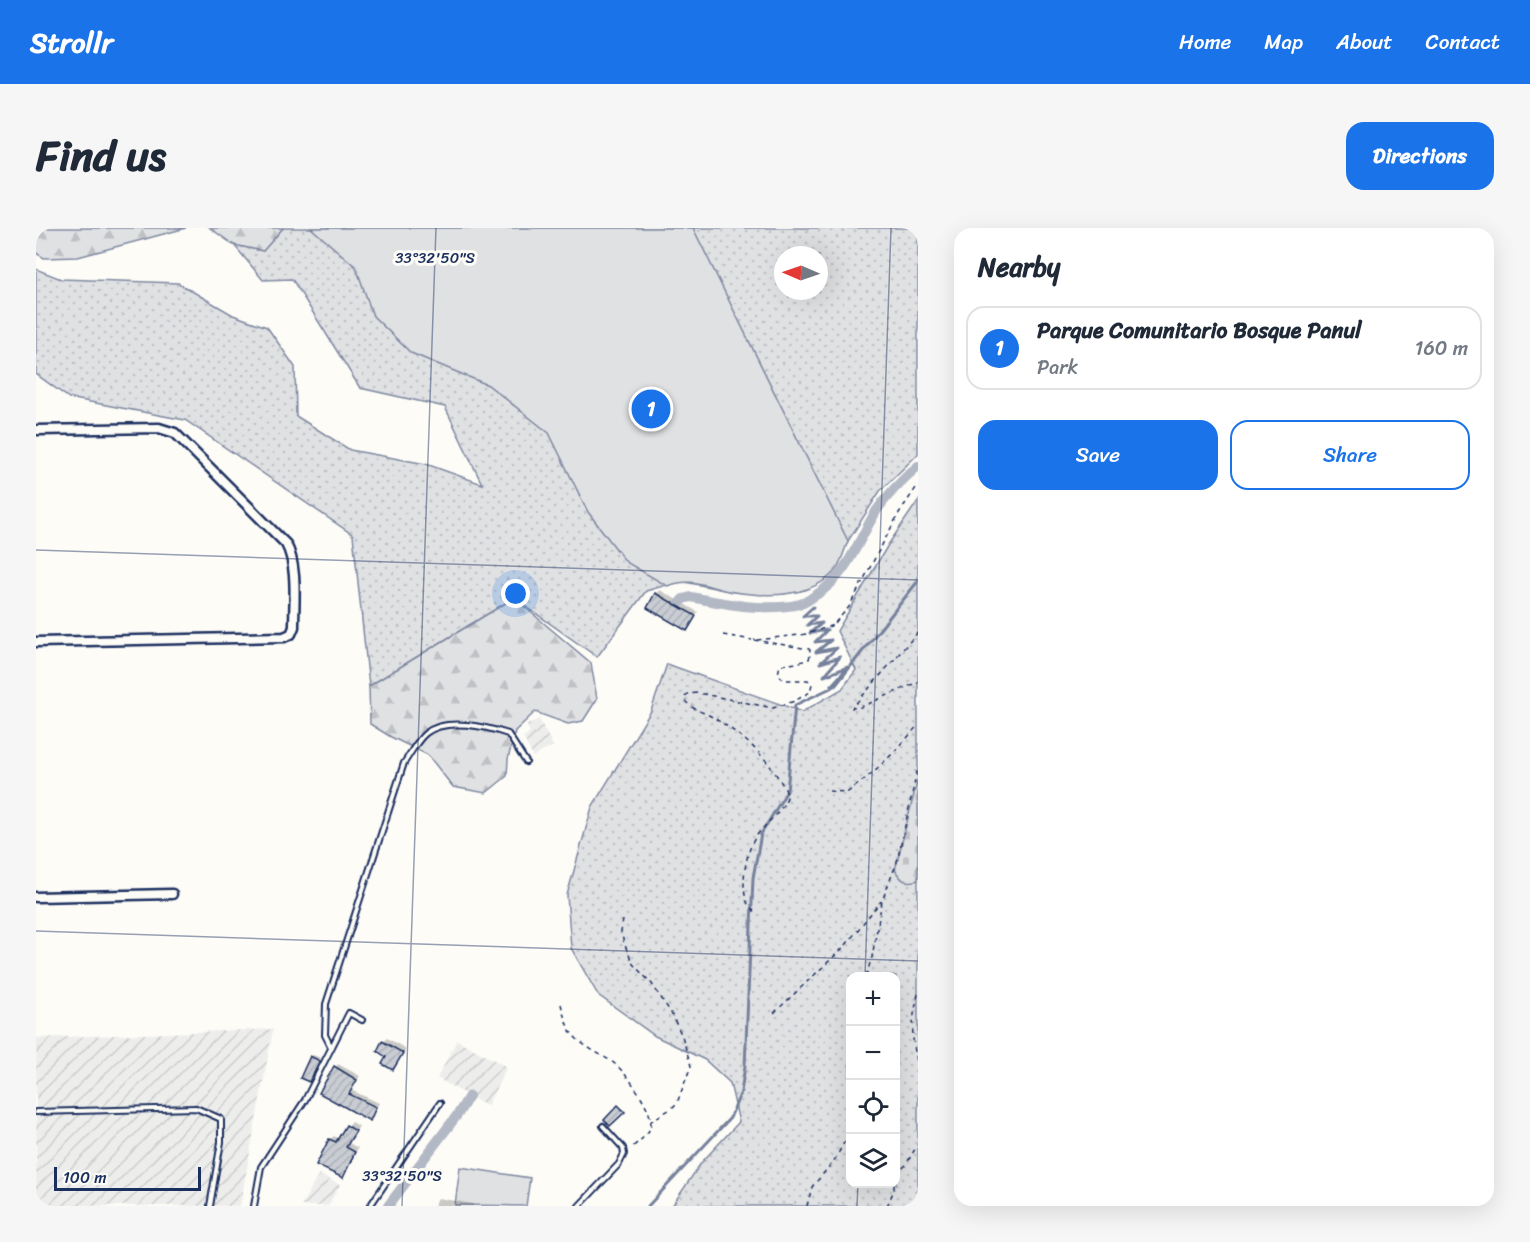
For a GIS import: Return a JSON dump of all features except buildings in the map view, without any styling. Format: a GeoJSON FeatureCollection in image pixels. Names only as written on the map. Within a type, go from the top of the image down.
{"type":"FeatureCollection","features":[{"type":"Feature","properties":{"kind":"street"},"geometry":{"type":"LineString","coordinates":[[36,430],[159,428],[171,430],[180,436],[286,544],[293,565],[294,627],[291,634],[284,637],[36,642]]}},
{"type":"Feature","properties":{"kind":"street"},"geometry":{"type":"LineString","coordinates":[[36,897],[172,894]]}},
{"type":"Feature","properties":{"kind":"lane"},"geometry":{"type":"LineString","coordinates":[[331,1047],[325,1035],[326,1004],[404,764],[415,745],[427,731],[453,724],[485,727],[508,734],[526,762]]}},
{"type":"Feature","properties":{"kind":"lane"},"geometry":{"type":"LineString","coordinates":[[254,1206],[261,1167],[299,1110],[349,1013],[362,1020]]}},
{"type":"Feature","properties":{"kind":"lane"},"geometry":{"type":"LineString","coordinates":[[370,1206],[440,1103]]}},
{"type":"Feature","properties":{"kind":"lane"},"geometry":{"type":"LineString","coordinates":[[36,1112],[196,1108],[221,1119],[221,1142],[210,1206]]}},
{"type":"Feature","properties":{"kind":"lane"},"geometry":{"type":"LineString","coordinates":[[579,1206],[619,1164],[624,1154],[623,1148],[603,1126]]}},
{"type":"Feature","properties":{"kind":"path"},"geometry":{"type":"LineString","coordinates":[[754,640],[807,634],[834,625],[849,607],[899,513],[918,485]]}},
{"type":"Feature","properties":{"kind":"path"},"geometry":{"type":"LineString","coordinates":[[918,632],[852,708],[861,707],[918,682]]}},
{"type":"Feature","properties":{"kind":"path"},"geometry":{"type":"LineString","coordinates":[[723,635],[809,649],[809,659],[780,665],[778,674],[784,680],[808,680],[812,684],[810,692],[795,701],[773,708],[712,695],[691,693],[684,698],[690,706],[711,716],[752,744],[766,760],[788,795],[780,810],[751,844],[747,858],[745,891],[747,902],[755,914]]}},
{"type":"Feature","properties":{"kind":"path"},"geometry":{"type":"LineString","coordinates":[[829,790],[848,792],[898,748],[918,725]]}},
{"type":"Feature","properties":{"kind":"path"},"geometry":{"type":"LineString","coordinates":[[867,972],[882,901],[897,862],[918,767]]}},
{"type":"Feature","properties":{"kind":"path"},"geometry":{"type":"LineString","coordinates":[[774,1013],[844,946],[882,901]]}},
{"type":"Feature","properties":{"kind":"path"},"geometry":{"type":"LineString","coordinates":[[623,920],[621,932],[633,964],[652,984],[671,1013],[682,1036],[691,1065],[677,1103],[651,1121]]}},
{"type":"Feature","properties":{"kind":"path"},"geometry":{"type":"LineString","coordinates":[[918,994],[913,1015],[912,1043],[918,1063]]}},
{"type":"Feature","properties":{"kind":"path"},"geometry":{"type":"LineString","coordinates":[[561,1004],[569,1028],[576,1038],[613,1063],[631,1081],[642,1098],[651,1121],[649,1130],[624,1154]]}},
{"type":"Feature","properties":{"kind":"path"},"geometry":{"type":"LineString","coordinates":[[807,1206],[812,1187],[834,1161],[849,1134]]}},
{"type":"Feature","properties":{"kind":"path"},"geometry":{"type":"LineString","coordinates":[[900,1170],[918,1144]]}},
{"type":"Feature","properties":{"kind":"path"},"geometry":{"type":"LineString","coordinates":[[887,1206],[894,1188]]}},
{"type":"Feature","properties":{"kind":"shaded area"},"geometry":{"type":"Polygon","coordinates":[[[539,719],[553,746],[533,757],[523,737],[530,733],[527,725],[539,719]]]}},
{"type":"Feature","properties":{"kind":"shaded area"},"geometry":{"type":"Polygon","coordinates":[[[273,1029],[240,1206],[36,1206],[36,1038],[273,1029]]]}},
{"type":"Feature","properties":{"kind":"shaded area"},"geometry":{"type":"Polygon","coordinates":[[[457,1040],[507,1067],[487,1106],[437,1078],[457,1040]]]}},
{"type":"Feature","properties":{"kind":"shaded area"},"geometry":{"type":"Polygon","coordinates":[[[319,1174],[340,1185],[328,1206],[301,1206],[319,1174]]]}},
{"type":"Feature","properties":{"kind":"green space"},"geometry":{"type":"Polygon","coordinates":[[[36,228],[186,228],[78,257],[44,258],[36,253],[36,228]]]}},
{"type":"Feature","properties":{"kind":"green space"},"geometry":{"type":"Polygon","coordinates":[[[210,228],[283,228],[263,251],[234,245],[210,228]]]}},
{"type":"Feature","properties":{"kind":"green space"},"geometry":{"type":"Polygon","coordinates":[[[283,228],[918,228],[918,454],[880,491],[848,541],[836,569],[826,579],[805,590],[783,594],[734,592],[680,581],[646,591],[597,657],[514,598],[369,686],[353,535],[185,420],[69,398],[36,374],[36,269],[61,279],[178,283],[233,315],[267,327],[295,367],[296,416],[350,450],[426,464],[482,484],[445,407],[360,388],[292,279],[263,280],[234,245],[263,251],[283,228]]]}},
{"type":"Feature","properties":{"kind":"green space"},"geometry":{"type":"Polygon","coordinates":[[[311,228],[693,228],[848,541],[837,568],[825,580],[801,591],[760,595],[734,592],[693,582],[667,586],[626,562],[588,512],[549,433],[488,385],[411,353],[373,316],[356,267],[311,228]]]}},
{"type":"Feature","properties":{"kind":"green space"},"geometry":{"type":"Polygon","coordinates":[[[918,501],[918,1206],[672,1206],[701,1163],[739,1122],[730,1083],[705,1060],[655,1036],[598,995],[571,948],[567,895],[592,807],[651,711],[667,664],[802,712],[842,689],[856,670],[837,631],[888,545],[918,501]]]}},
{"type":"Feature","properties":{"kind":"green space"},"geometry":{"type":"Polygon","coordinates":[[[514,598],[591,663],[597,699],[583,721],[568,724],[535,712],[515,731],[508,759],[507,776],[486,793],[453,787],[428,755],[370,724],[369,686],[514,598]]]}},
{"type":"Feature","properties":{"kind":"green space"},"geometry":{"type":"Polygon","coordinates":[[[918,778],[918,880],[910,882],[902,879],[895,870],[918,778]]]}},
{"type":"Feature","properties":{"kind":"green space"},"geometry":{"type":"Polygon","coordinates":[[[460,1167],[530,1178],[526,1206],[455,1205],[460,1167]]]}},
{"type":"Feature","properties":{"kind":"waterway"},"geometry":{"type":"LineString","coordinates":[[677,606],[683,599],[691,597],[759,607],[787,606],[806,602],[836,578],[881,504],[918,466]]}},
{"type":"Feature","properties":{"kind":"waterway"},"geometry":{"type":"LineString","coordinates":[[648,1206],[730,1118],[741,1092],[745,1066],[753,878],[761,834],[787,791],[795,705],[835,686],[918,581]]}},
{"type":"Feature","properties":{"kind":"waterway"},"geometry":{"type":"LineString","coordinates":[[813,607],[803,616],[817,616],[807,625],[822,623],[810,633],[827,630],[815,642],[831,640],[816,652],[837,648],[820,663],[840,657],[824,676],[848,667],[831,686]]}},
{"type":"Feature","properties":{"kind":"waterway"},"geometry":{"type":"LineString","coordinates":[[388,1206],[458,1114],[469,1096]]}},
{"type":"Feature","properties":{"kind":"place","name":"Parque Comunitario Bosque Panul"},"geometry":{"type":"Point","coordinates":[651,409]}}]}
